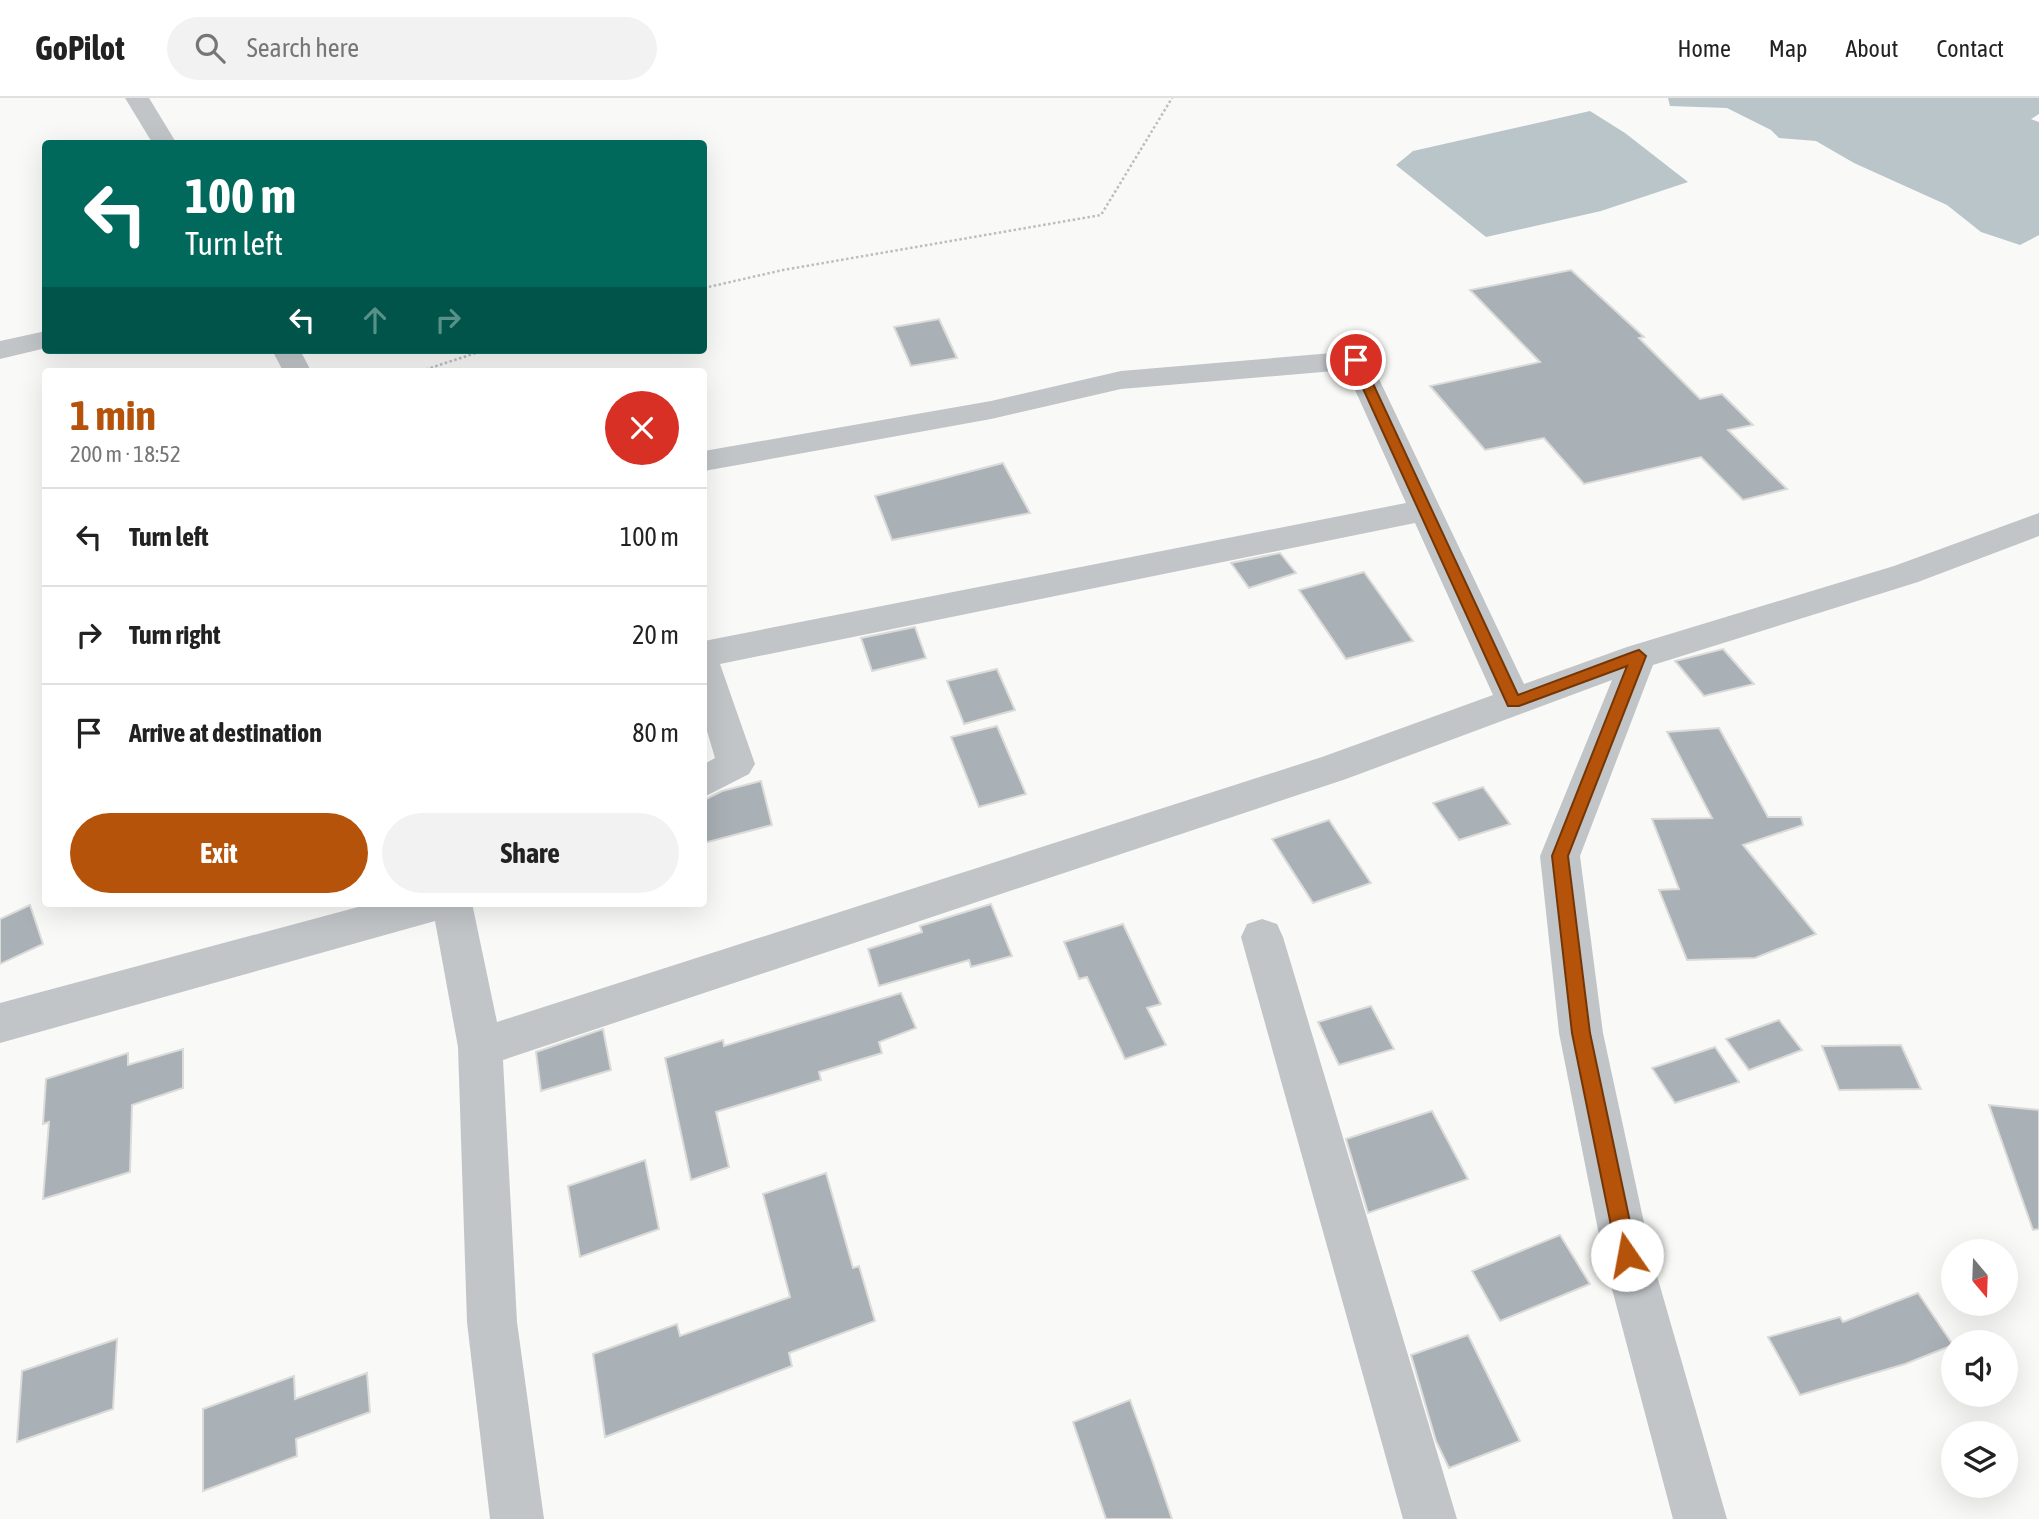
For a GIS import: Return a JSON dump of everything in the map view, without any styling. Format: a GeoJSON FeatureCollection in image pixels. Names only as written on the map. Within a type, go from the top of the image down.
{"type":"FeatureCollection","features":[{"type":"Feature","properties":{"kind":"street"},"geometry":{"type":"LineString","coordinates":[[137,98],[163,140]]}},
{"type":"Feature","properties":{"kind":"street"},"geometry":{"type":"LineString","coordinates":[[0,350],[42,340]]}},
{"type":"Feature","properties":{"kind":"street"},"geometry":{"type":"LineString","coordinates":[[707,460],[991,410],[1121,380],[1356,360],[1514,702]]}},
{"type":"Feature","properties":{"kind":"street"},"geometry":{"type":"LineString","coordinates":[[707,653],[1425,510]]}},
{"type":"Feature","properties":{"kind":"street"},"geometry":{"type":"LineString","coordinates":[[480,1047],[1320,772],[1639,656],[1906,574],[2039,524]]}},
{"type":"Feature","properties":{"kind":"street"},"geometry":{"type":"LineString","coordinates":[[1639,656],[1560,856],[1581,1033],[1624,1242],[1700,1519]]}},
{"type":"Feature","properties":{"kind":"street"},"geometry":{"type":"LineString","coordinates":[[707,676],[736,764],[707,780]]}},
{"type":"Feature","properties":{"kind":"street"},"geometry":{"type":"LineString","coordinates":[[0,1023],[422,907]]}},
{"type":"Feature","properties":{"kind":"street"},"geometry":{"type":"LineString","coordinates":[[453,907],[480,1047],[492,1322],[517,1519]]}},
{"type":"Feature","properties":{"kind":"street"},"geometry":{"type":"LineString","coordinates":[[1262,937],[1430,1519]]}},
{"type":"Feature","properties":{"kind":"path"},"geometry":{"type":"LineString","coordinates":[[707,287],[783,270],[1101,215],[1171,98]]}},
{"type":"Feature","properties":{"kind":"path"},"geometry":{"type":"LineString","coordinates":[[430,368],[473,354]]}},
{"type":"Feature","properties":{"kind":"shaded area"},"geometry":{"type":"Polygon","coordinates":[[[1668,98],[2039,98],[2039,114],[2031,119],[2039,122],[2039,235],[2020,245],[1981,232],[1947,205],[1854,163],[1816,141],[1779,138],[1771,130],[1727,108],[1670,106],[1668,98]]]}},
{"type":"Feature","properties":{"kind":"shaded area"},"geometry":{"type":"Polygon","coordinates":[[[1590,111],[1625,133],[1688,182],[1601,211],[1486,237],[1396,165],[1413,151],[1590,111]]]}},
{"type":"Feature","properties":{"kind":"building"},"geometry":{"type":"Polygon","coordinates":[[[1571,270],[1644,337],[1639,338],[1700,399],[1722,394],[1753,425],[1728,430],[1787,489],[1743,500],[1701,457],[1584,484],[1544,438],[1485,450],[1430,386],[1540,362],[1470,290],[1571,270]]]}},
{"type":"Feature","properties":{"kind":"building"},"geometry":{"type":"Polygon","coordinates":[[[939,319],[957,358],[911,366],[894,327],[939,319]]]}},
{"type":"Feature","properties":{"kind":"building"},"geometry":{"type":"Polygon","coordinates":[[[1003,463],[1030,513],[892,540],[875,496],[1003,463]]]}},
{"type":"Feature","properties":{"kind":"building"},"geometry":{"type":"Polygon","coordinates":[[[1280,553],[1296,573],[1249,588],[1231,563],[1280,553]]]}},
{"type":"Feature","properties":{"kind":"building"},"geometry":{"type":"Polygon","coordinates":[[[1364,572],[1413,641],[1346,659],[1299,590],[1364,572]]]}},
{"type":"Feature","properties":{"kind":"building"},"geometry":{"type":"Polygon","coordinates":[[[915,627],[926,658],[872,671],[861,638],[915,627]]]}},
{"type":"Feature","properties":{"kind":"building"},"geometry":{"type":"Polygon","coordinates":[[[1723,649],[1754,684],[1704,696],[1675,661],[1723,649]]]}},
{"type":"Feature","properties":{"kind":"building"},"geometry":{"type":"Polygon","coordinates":[[[997,669],[1015,710],[964,724],[947,681],[997,669]]]}},
{"type":"Feature","properties":{"kind":"building"},"geometry":{"type":"Polygon","coordinates":[[[997,726],[1026,794],[979,807],[951,737],[997,726]]]}},
{"type":"Feature","properties":{"kind":"building"},"geometry":{"type":"Polygon","coordinates":[[[1719,728],[1768,817],[1801,817],[1803,825],[1743,845],[1816,934],[1755,958],[1687,960],[1659,890],[1679,889],[1652,819],[1712,818],[1667,732],[1719,728]]]}},
{"type":"Feature","properties":{"kind":"building"},"geometry":{"type":"Polygon","coordinates":[[[761,781],[772,825],[707,842],[707,798],[722,791],[761,781]]]}},
{"type":"Feature","properties":{"kind":"building"},"geometry":{"type":"Polygon","coordinates":[[[1483,787],[1510,824],[1459,840],[1433,803],[1483,787]]]}},
{"type":"Feature","properties":{"kind":"building"},"geometry":{"type":"Polygon","coordinates":[[[1329,820],[1371,883],[1313,903],[1272,839],[1329,820]]]}},
{"type":"Feature","properties":{"kind":"building"},"geometry":{"type":"Polygon","coordinates":[[[991,904],[1012,956],[971,967],[969,960],[879,986],[868,949],[922,932],[920,926],[991,904]]]}},
{"type":"Feature","properties":{"kind":"building"},"geometry":{"type":"Polygon","coordinates":[[[30,905],[43,944],[0,964],[0,919],[30,905]]]}},
{"type":"Feature","properties":{"kind":"building"},"geometry":{"type":"Polygon","coordinates":[[[1123,924],[1161,1004],[1147,1008],[1166,1045],[1125,1059],[1087,977],[1079,979],[1064,942],[1123,924]]]}},
{"type":"Feature","properties":{"kind":"building"},"geometry":{"type":"Polygon","coordinates":[[[901,993],[916,1028],[879,1042],[882,1053],[819,1072],[821,1080],[716,1112],[729,1167],[691,1180],[665,1058],[723,1040],[724,1046],[901,993]]]}},
{"type":"Feature","properties":{"kind":"building"},"geometry":{"type":"Polygon","coordinates":[[[1371,1006],[1394,1049],[1339,1065],[1318,1022],[1371,1006]]]}},
{"type":"Feature","properties":{"kind":"building"},"geometry":{"type":"Polygon","coordinates":[[[1779,1020],[1802,1050],[1749,1070],[1726,1039],[1779,1020]]]}},
{"type":"Feature","properties":{"kind":"building"},"geometry":{"type":"Polygon","coordinates":[[[603,1029],[611,1070],[541,1091],[536,1052],[603,1029]]]}},
{"type":"Feature","properties":{"kind":"building"},"geometry":{"type":"Polygon","coordinates":[[[1901,1045],[1921,1089],[1839,1090],[1822,1046],[1901,1045]]]}},
{"type":"Feature","properties":{"kind":"building"},"geometry":{"type":"Polygon","coordinates":[[[1715,1047],[1739,1082],[1675,1103],[1652,1068],[1715,1047]]]}},
{"type":"Feature","properties":{"kind":"building"},"geometry":{"type":"Polygon","coordinates":[[[183,1049],[183,1088],[132,1105],[130,1172],[43,1199],[49,1122],[43,1124],[46,1079],[128,1053],[128,1065],[183,1049]]]}},
{"type":"Feature","properties":{"kind":"building"},"geometry":{"type":"Polygon","coordinates":[[[1989,1105],[2039,1110],[2039,1229],[2033,1230],[1989,1105]]]}},
{"type":"Feature","properties":{"kind":"building"},"geometry":{"type":"Polygon","coordinates":[[[1432,1111],[1468,1179],[1368,1213],[1346,1139],[1432,1111]]]}},
{"type":"Feature","properties":{"kind":"building"},"geometry":{"type":"Polygon","coordinates":[[[645,1160],[659,1229],[580,1257],[568,1186],[645,1160]]]}},
{"type":"Feature","properties":{"kind":"building"},"geometry":{"type":"Polygon","coordinates":[[[826,1173],[853,1268],[859,1266],[875,1321],[789,1353],[792,1366],[605,1437],[593,1354],[677,1324],[680,1336],[790,1297],[763,1194],[826,1173]]]}},
{"type":"Feature","properties":{"kind":"building"},"geometry":{"type":"Polygon","coordinates":[[[1560,1235],[1590,1284],[1500,1321],[1472,1271],[1560,1235]]]}},
{"type":"Feature","properties":{"kind":"building"},"geometry":{"type":"Polygon","coordinates":[[[1918,1293],[1943,1330],[1941,1350],[1905,1364],[1800,1395],[1768,1337],[1840,1317],[1843,1322],[1918,1293]]]}},
{"type":"Feature","properties":{"kind":"building"},"geometry":{"type":"Polygon","coordinates":[[[1468,1335],[1520,1441],[1449,1468],[1436,1441],[1411,1355],[1468,1335]]]}},
{"type":"Feature","properties":{"kind":"building"},"geometry":{"type":"Polygon","coordinates":[[[117,1339],[113,1409],[17,1442],[22,1371],[117,1339]]]}},
{"type":"Feature","properties":{"kind":"building"},"geometry":{"type":"Polygon","coordinates":[[[367,1373],[370,1412],[296,1439],[297,1456],[203,1491],[203,1409],[294,1376],[295,1399],[367,1373]]]}},
{"type":"Feature","properties":{"kind":"building"},"geometry":{"type":"Polygon","coordinates":[[[1130,1400],[1172,1519],[1106,1519],[1073,1422],[1130,1400]]]}},
{"type":"Feature","properties":{"kind":"route"},"geometry":{"type":"LineString","coordinates":[[1356,360],[1514,702],[1639,656],[1560,856],[1581,1033],[1627,1255]]}}]}
